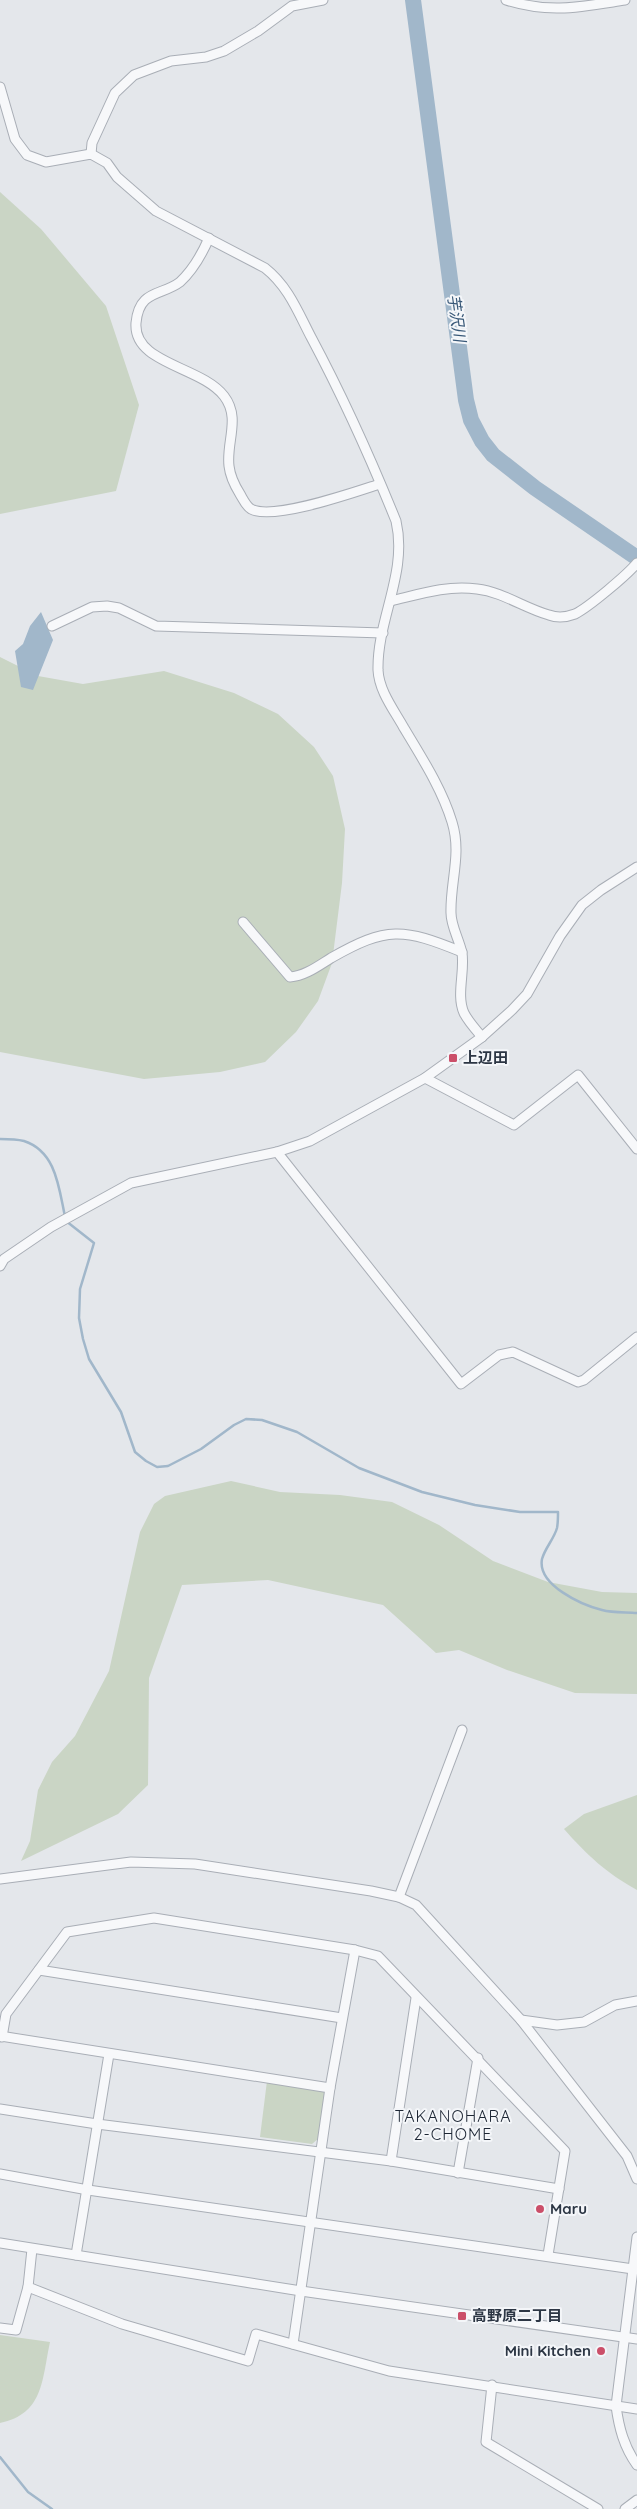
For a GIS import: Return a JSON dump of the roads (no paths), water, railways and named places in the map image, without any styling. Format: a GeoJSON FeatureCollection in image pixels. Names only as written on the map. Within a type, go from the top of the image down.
{"type":"FeatureCollection","features":[{"type":"Feature","properties":{"kind":"street"},"geometry":{"type":"LineString","coordinates":[[91,154],[92,143],[115,93],[134,75],[171,61],[206,57],[224,51],[258,31],[292,6],[323,0]]}},
{"type":"Feature","properties":{"kind":"street"},"geometry":{"type":"LineString","coordinates":[[506,0],[526,7],[551,9],[626,0]]}},
{"type":"Feature","properties":{"kind":"street"},"geometry":{"type":"LineString","coordinates":[[0,87],[13,134],[27,155],[46,162],[91,154],[107,163],[117,177],[156,211],[265,268],[282,284],[332,377],[396,521],[400,544],[398,571],[383,633],[378,670],[381,686],[427,767],[452,822],[457,861],[451,913],[462,952],[463,974],[461,992],[464,1013],[482,1037]]}},
{"type":"Feature","properties":{"kind":"street"},"geometry":{"type":"LineString","coordinates":[[209,238],[201,256],[178,284],[160,290],[146,299],[138,313],[137,337],[141,345],[152,354],[196,374],[210,383],[224,396],[231,410],[233,420],[229,466],[236,487],[245,503],[251,509],[261,512],[282,510],[380,484]]}},
{"type":"Feature","properties":{"kind":"street"},"geometry":{"type":"LineString","coordinates":[[391,601],[439,589],[478,589],[521,602],[549,616],[563,617],[584,608],[636,565]]}},
{"type":"Feature","properties":{"kind":"street"},"geometry":{"type":"LineString","coordinates":[[52,626],[92,607],[107,606],[119,608],[156,626],[383,633]]}},
{"type":"Feature","properties":{"kind":"street"},"geometry":{"type":"LineString","coordinates":[[0,1266],[4,1259],[60,1222],[131,1183],[277,1152],[310,1141],[337,1128],[425,1078],[482,1037],[527,994],[560,936],[582,905],[600,890],[637,867]]}},
{"type":"Feature","properties":{"kind":"street"},"geometry":{"type":"LineString","coordinates":[[244,922],[290,977],[304,974],[339,954],[387,933],[404,933],[424,937],[462,952]]}},
{"type":"Feature","properties":{"kind":"street"},"geometry":{"type":"LineString","coordinates":[[425,1078],[514,1124],[578,1075],[637,1149]]}},
{"type":"Feature","properties":{"kind":"street"},"geometry":{"type":"LineString","coordinates":[[277,1152],[461,1384],[499,1355],[513,1352],[578,1382],[584,1380],[637,1337]]}},
{"type":"Feature","properties":{"kind":"street"},"geometry":{"type":"LineString","coordinates":[[398,1897],[462,1730]]}},
{"type":"Feature","properties":{"kind":"street"},"geometry":{"type":"LineString","coordinates":[[0,1880],[131,1862],[195,1864],[279,1876],[398,1897],[416,1905],[521,2020],[627,2156],[637,2179]]}},
{"type":"Feature","properties":{"kind":"street"},"geometry":{"type":"LineString","coordinates":[[330,2088],[1,2036],[6,2014],[67,1932],[154,1918],[354,1950],[378,1956],[416,1998],[478,2058],[565,2151],[548,2255]]}},
{"type":"Feature","properties":{"kind":"street"},"geometry":{"type":"LineString","coordinates":[[294,2344],[320,2153],[354,1950]]}},
{"type":"Feature","properties":{"kind":"street"},"geometry":{"type":"LineString","coordinates":[[39,1970],[342,2018]]}},
{"type":"Feature","properties":{"kind":"street"},"geometry":{"type":"LineString","coordinates":[[392,2161],[416,1998]]}},
{"type":"Feature","properties":{"kind":"street"},"geometry":{"type":"LineString","coordinates":[[521,2020],[557,2025],[584,2022],[616,2005],[637,2001]]}},
{"type":"Feature","properties":{"kind":"street"},"geometry":{"type":"LineString","coordinates":[[76,2255],[109,2054]]}},
{"type":"Feature","properties":{"kind":"street"},"geometry":{"type":"LineString","coordinates":[[458,2173],[478,2058]]}},
{"type":"Feature","properties":{"kind":"street"},"geometry":{"type":"LineString","coordinates":[[0,2109],[97,2124],[392,2161],[559,2189]]}},
{"type":"Feature","properties":{"kind":"street"},"geometry":{"type":"LineString","coordinates":[[0,2174],[88,2190],[548,2255],[632,2269]]}},
{"type":"Feature","properties":{"kind":"street"},"geometry":{"type":"LineString","coordinates":[[637,2237],[616,2406],[620,2430],[629,2454],[637,2465]]}},
{"type":"Feature","properties":{"kind":"street"},"geometry":{"type":"LineString","coordinates":[[0,2243],[301,2290],[637,2339]]}},
{"type":"Feature","properties":{"kind":"street"},"geometry":{"type":"LineString","coordinates":[[0,2328],[16,2330],[28,2287],[32,2249]]}},
{"type":"Feature","properties":{"kind":"street"},"geometry":{"type":"LineString","coordinates":[[28,2287],[122,2324],[248,2361],[256,2334],[390,2371],[492,2385],[637,2409]]}},
{"type":"Feature","properties":{"kind":"street"},"geometry":{"type":"LineString","coordinates":[[492,2385],[486,2442],[598,2509]]}},
{"type":"Feature","properties":{"kind":"street"},"geometry":{"type":"LineString","coordinates":[[625,2509],[637,2500]]}},
{"type":"Feature","properties":{"kind":"water"},"geometry":{"type":"Polygon","coordinates":[[[41,612],[53,640],[33,690],[21,687],[15,651],[23,644],[30,626],[41,612]]]}},
{"type":"Feature","properties":{"kind":"waterway","name":"芋沢川"},"geometry":{"type":"LineString","coordinates":[[413,0],[466,400],[471,420],[482,441],[493,455],[535,488],[637,558]]}},
{"type":"Feature","properties":{"kind":"waterway"},"geometry":{"type":"LineString","coordinates":[[0,1139],[24,1141],[35,1146],[44,1154],[59,1186],[66,1221],[94,1243],[80,1289],[79,1318],[83,1339],[89,1359],[121,1412],[135,1452],[146,1461],[157,1467],[168,1466],[201,1449],[234,1425],[246,1419],[262,1420],[297,1432],[359,1468],[422,1492],[475,1505],[520,1512],[558,1512],[557,1528],[542,1559],[542,1568],[546,1577],[563,1592],[583,1604],[606,1611],[637,1613]]}},
{"type":"Feature","properties":{"kind":"waterway"},"geometry":{"type":"LineString","coordinates":[[0,2457],[28,2492],[52,2509]]}},
{"type":"Feature","properties":{"kind":"place","name":"上辺田"},"geometry":{"type":"Point","coordinates":[453,1058]}},
{"type":"Feature","properties":{"kind":"place","name":"Maru"},"geometry":{"type":"Point","coordinates":[540,2209]}},
{"type":"Feature","properties":{"kind":"place","name":"高野原二丁目"},"geometry":{"type":"Point","coordinates":[462,2316]}},
{"type":"Feature","properties":{"kind":"place","name":"Mini Kitchen"},"geometry":{"type":"Point","coordinates":[601,2351]}},
{"type":"Feature","properties":{"kind":"district","name":"TAKANOHARA 2-CHOME"},"geometry":{"type":"Point","coordinates":[453,2125]}}]}
